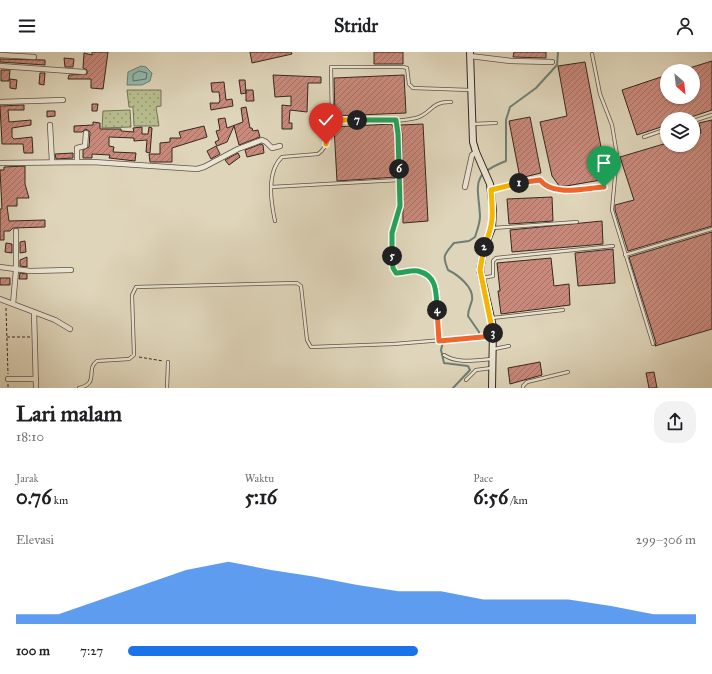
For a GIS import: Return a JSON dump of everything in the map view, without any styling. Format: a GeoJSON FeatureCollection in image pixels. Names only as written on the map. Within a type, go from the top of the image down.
{"type":"FeatureCollection","features":[{"type":"Feature","properties":{"kind":"main road"},"geometry":{"type":"LineString","coordinates":[[470,54],[472,124],[476,152],[491,190],[493,210],[492,228],[482,257],[482,279],[491,318],[494,349],[492,388]]}},
{"type":"Feature","properties":{"kind":"street"},"geometry":{"type":"LineString","coordinates":[[0,54],[34,57]]}},
{"type":"Feature","properties":{"kind":"street"},"geometry":{"type":"LineString","coordinates":[[470,54],[511,61],[552,62]]}},
{"type":"Feature","properties":{"kind":"street"},"geometry":{"type":"LineString","coordinates":[[0,66],[84,72]]}},
{"type":"Feature","properties":{"kind":"street"},"geometry":{"type":"LineString","coordinates":[[0,102],[63,100]]}},
{"type":"Feature","properties":{"kind":"street"},"geometry":{"type":"LineString","coordinates":[[50,124],[52,162]]}},
{"type":"Feature","properties":{"kind":"street"},"geometry":{"type":"LineString","coordinates":[[77,162],[77,148],[85,146],[86,133]]}},
{"type":"Feature","properties":{"kind":"street"},"geometry":{"type":"LineString","coordinates":[[0,163],[77,162],[197,169],[204,167],[238,148],[262,140],[272,148],[280,146]]}},
{"type":"Feature","properties":{"kind":"street"},"geometry":{"type":"LineString","coordinates":[[465,186],[472,155],[476,152]]}},
{"type":"Feature","properties":{"kind":"street"},"geometry":{"type":"LineString","coordinates":[[13,304],[16,270],[16,231]]}},
{"type":"Feature","properties":{"kind":"street"},"geometry":{"type":"LineString","coordinates":[[0,267],[16,270],[71,270]]}},
{"type":"Feature","properties":{"kind":"street"},"geometry":{"type":"LineString","coordinates":[[0,299],[34,312],[70,329]]}},
{"type":"Feature","properties":{"kind":"street"},"geometry":{"type":"LineString","coordinates":[[34,312],[36,388]]}},
{"type":"Feature","properties":{"kind":"street"},"geometry":{"type":"LineString","coordinates":[[8,380],[36,379]]}},
{"type":"Feature","properties":{"kind":"lane"},"geometry":{"type":"LineString","coordinates":[[592,54],[600,94],[612,125],[617,155],[612,210],[653,344]]}},
{"type":"Feature","properties":{"kind":"lane"},"geometry":{"type":"LineString","coordinates":[[275,221],[271,187],[272,177],[278,161],[282,157],[318,154],[321,152],[328,138],[330,122],[332,120],[331,67],[403,67],[407,68],[409,84],[413,88],[470,90]]}},
{"type":"Feature","properties":{"kind":"lane"},"geometry":{"type":"LineString","coordinates":[[332,120],[396,120],[421,116],[441,101],[451,102]]}},
{"type":"Feature","properties":{"kind":"lane"},"geometry":{"type":"LineString","coordinates":[[700,119],[712,115]]}},
{"type":"Feature","properties":{"kind":"lane"},"geometry":{"type":"LineString","coordinates":[[396,120],[398,134],[399,212],[392,233],[394,272],[417,271],[431,278],[435,283],[439,341]]}},
{"type":"Feature","properties":{"kind":"lane"},"geometry":{"type":"LineString","coordinates":[[472,124],[496,123]]}},
{"type":"Feature","properties":{"kind":"lane"},"geometry":{"type":"LineString","coordinates":[[644,137],[660,131]]}},
{"type":"Feature","properties":{"kind":"lane"},"geometry":{"type":"LineString","coordinates":[[271,187],[399,180]]}},
{"type":"Feature","properties":{"kind":"lane"},"geometry":{"type":"LineString","coordinates":[[491,190],[539,180],[544,185],[559,190],[604,187]]}},
{"type":"Feature","properties":{"kind":"lane"},"geometry":{"type":"LineString","coordinates":[[492,228],[577,222]]}},
{"type":"Feature","properties":{"kind":"lane"},"geometry":{"type":"LineString","coordinates":[[625,255],[712,228]]}},
{"type":"Feature","properties":{"kind":"lane"},"geometry":{"type":"LineString","coordinates":[[482,279],[493,276],[493,262],[496,258],[612,246]]}},
{"type":"Feature","properties":{"kind":"lane"},"geometry":{"type":"LineString","coordinates":[[79,388],[86,386],[91,380],[92,367],[97,361],[129,360],[134,356],[132,290],[136,287],[297,283],[301,286],[307,340],[311,347],[439,341],[493,336]]}},
{"type":"Feature","properties":{"kind":"lane"},"geometry":{"type":"LineString","coordinates":[[491,318],[563,310]]}},
{"type":"Feature","properties":{"kind":"lane"},"geometry":{"type":"LineString","coordinates":[[494,349],[510,346]]}},
{"type":"Feature","properties":{"kind":"lane"},"geometry":{"type":"LineString","coordinates":[[444,355],[449,358],[463,360],[494,359]]}},
{"type":"Feature","properties":{"kind":"lane"},"geometry":{"type":"LineString","coordinates":[[167,388],[168,362]]}},
{"type":"Feature","properties":{"kind":"lane"},"geometry":{"type":"LineString","coordinates":[[466,380],[476,370],[493,368]]}},
{"type":"Feature","properties":{"kind":"lane"},"geometry":{"type":"LineString","coordinates":[[523,388],[526,382],[568,372]]}},
{"type":"Feature","properties":{"kind":"path"},"geometry":{"type":"LineString","coordinates":[[5,301],[8,380]]}},
{"type":"Feature","properties":{"kind":"path"},"geometry":{"type":"LineString","coordinates":[[7,337],[34,336]]}},
{"type":"Feature","properties":{"kind":"path"},"geometry":{"type":"LineString","coordinates":[[134,356],[149,360],[168,362]]}},
{"type":"Feature","properties":{"kind":"green space"},"geometry":{"type":"Polygon","coordinates":[[[127,90],[161,90],[161,106],[156,107],[159,126],[134,126],[133,107],[129,107],[127,90]]]}},
{"type":"Feature","properties":{"kind":"green space"},"geometry":{"type":"Polygon","coordinates":[[[130,110],[131,127],[102,128],[103,111],[130,110]]]}},
{"type":"Feature","properties":{"kind":"water"},"geometry":{"type":"Polygon","coordinates":[[[141,66],[146,67],[152,73],[150,81],[142,85],[127,85],[128,72],[141,66]]]}},
{"type":"Feature","properties":{"kind":"building"},"geometry":{"type":"Polygon","coordinates":[[[92,52],[108,52],[103,89],[91,88],[91,79],[68,79],[69,75],[87,74],[87,70],[83,68],[84,53],[92,55],[92,52]]]}},
{"type":"Feature","properties":{"kind":"building"},"geometry":{"type":"Polygon","coordinates":[[[250,52],[291,52],[292,54],[252,63],[250,52]]]}},
{"type":"Feature","properties":{"kind":"building"},"geometry":{"type":"Polygon","coordinates":[[[374,52],[403,52],[403,64],[374,64],[374,52]]]}},
{"type":"Feature","properties":{"kind":"building"},"geometry":{"type":"Polygon","coordinates":[[[514,52],[546,52],[546,58],[513,57],[514,52]]]}},
{"type":"Feature","properties":{"kind":"building"},"geometry":{"type":"Polygon","coordinates":[[[64,58],[74,59],[73,67],[65,67],[64,58]]]}},
{"type":"Feature","properties":{"kind":"building"},"geometry":{"type":"Polygon","coordinates":[[[0,59],[45,60],[45,65],[0,62],[0,59]]]}},
{"type":"Feature","properties":{"kind":"building"},"geometry":{"type":"Polygon","coordinates":[[[712,61],[712,110],[700,114],[700,112],[660,112],[660,127],[637,135],[622,90],[660,77],[660,104],[700,104],[700,65],[712,61]]]}},
{"type":"Feature","properties":{"kind":"building"},"geometry":{"type":"Polygon","coordinates":[[[585,62],[607,179],[560,187],[552,176],[540,122],[567,116],[558,66],[585,62]]]}},
{"type":"Feature","properties":{"kind":"building"},"geometry":{"type":"Polygon","coordinates":[[[1,70],[10,70],[9,81],[1,81],[1,70]]]}},
{"type":"Feature","properties":{"kind":"building"},"geometry":{"type":"Polygon","coordinates":[[[40,73],[45,73],[44,85],[39,84],[40,73]]]}},
{"type":"Feature","properties":{"kind":"building"},"geometry":{"type":"Polygon","coordinates":[[[273,75],[321,77],[321,83],[308,83],[307,112],[290,110],[289,123],[292,123],[292,129],[282,129],[282,105],[291,106],[291,96],[275,97],[273,75]]]}},
{"type":"Feature","properties":{"kind":"building"},"geometry":{"type":"Polygon","coordinates":[[[404,75],[406,113],[335,116],[334,78],[404,75]]]}},
{"type":"Feature","properties":{"kind":"building"},"geometry":{"type":"Polygon","coordinates":[[[10,79],[17,80],[16,89],[10,88],[10,79]]]}},
{"type":"Feature","properties":{"kind":"building"},"geometry":{"type":"Polygon","coordinates":[[[239,80],[245,80],[246,93],[241,94],[239,80]]]}},
{"type":"Feature","properties":{"kind":"building"},"geometry":{"type":"Polygon","coordinates":[[[224,82],[226,100],[232,99],[233,106],[211,110],[210,103],[219,103],[220,100],[219,92],[212,92],[211,83],[224,82]]]}},
{"type":"Feature","properties":{"kind":"building"},"geometry":{"type":"Polygon","coordinates":[[[246,90],[253,90],[254,101],[246,101],[246,90]]]}},
{"type":"Feature","properties":{"kind":"building"},"geometry":{"type":"Polygon","coordinates":[[[92,104],[98,104],[97,111],[92,111],[92,104]]]}},
{"type":"Feature","properties":{"kind":"building"},"geometry":{"type":"Polygon","coordinates":[[[24,105],[24,110],[8,110],[9,122],[31,120],[31,125],[12,128],[12,137],[14,139],[32,137],[33,153],[24,153],[23,144],[2,144],[0,106],[24,105]]]}},
{"type":"Feature","properties":{"kind":"building"},"geometry":{"type":"Polygon","coordinates":[[[246,107],[250,128],[252,128],[253,131],[258,130],[260,137],[239,145],[234,126],[227,142],[217,146],[215,142],[219,140],[216,131],[220,130],[218,119],[225,118],[227,128],[243,122],[241,108],[246,107]]]}},
{"type":"Feature","properties":{"kind":"building"},"geometry":{"type":"Polygon","coordinates":[[[47,111],[55,111],[55,116],[47,117],[47,111]]]}},
{"type":"Feature","properties":{"kind":"building"},"geometry":{"type":"Polygon","coordinates":[[[530,117],[541,173],[520,178],[509,121],[530,117]]]}},
{"type":"Feature","properties":{"kind":"building"},"geometry":{"type":"Polygon","coordinates":[[[712,120],[712,226],[628,251],[615,210],[615,205],[634,200],[620,157],[660,145],[660,152],[700,152],[700,123],[712,120]]]}},
{"type":"Feature","properties":{"kind":"building"},"geometry":{"type":"Polygon","coordinates":[[[93,122],[100,123],[100,129],[121,129],[121,131],[134,132],[133,128],[142,127],[142,134],[148,134],[149,127],[152,128],[150,153],[146,152],[147,140],[134,141],[134,138],[109,137],[109,146],[114,147],[113,152],[136,153],[135,161],[109,158],[110,155],[92,154],[92,158],[83,158],[83,150],[89,147],[90,132],[86,129],[82,132],[74,132],[74,126],[93,125],[93,122]]]}},
{"type":"Feature","properties":{"kind":"building"},"geometry":{"type":"Polygon","coordinates":[[[392,124],[396,134],[397,177],[337,181],[334,127],[392,124]]]}},
{"type":"Feature","properties":{"kind":"building"},"geometry":{"type":"Polygon","coordinates":[[[423,124],[428,221],[403,223],[402,134],[400,125],[423,124]]]}},
{"type":"Feature","properties":{"kind":"building"},"geometry":{"type":"Polygon","coordinates":[[[204,126],[207,137],[172,148],[172,162],[150,162],[149,154],[160,154],[160,143],[170,142],[170,138],[181,138],[179,132],[204,126]]]}},
{"type":"Feature","properties":{"kind":"building"},"geometry":{"type":"Polygon","coordinates":[[[261,144],[263,145],[264,153],[247,157],[245,150],[261,144]]]}},
{"type":"Feature","properties":{"kind":"building"},"geometry":{"type":"Polygon","coordinates":[[[216,146],[220,154],[211,159],[207,151],[216,146]]]}},
{"type":"Feature","properties":{"kind":"building"},"geometry":{"type":"Polygon","coordinates":[[[73,153],[73,158],[56,159],[55,154],[73,153]]]}},
{"type":"Feature","properties":{"kind":"building"},"geometry":{"type":"Polygon","coordinates":[[[238,153],[240,157],[229,165],[225,160],[238,153]]]}},
{"type":"Feature","properties":{"kind":"building"},"geometry":{"type":"Polygon","coordinates":[[[25,166],[25,184],[29,198],[17,198],[17,206],[7,206],[9,221],[45,220],[45,227],[13,228],[10,231],[4,231],[4,240],[0,240],[0,209],[2,209],[0,170],[4,170],[4,167],[25,166]]]}},
{"type":"Feature","properties":{"kind":"building"},"geometry":{"type":"Polygon","coordinates":[[[552,197],[553,221],[509,224],[507,199],[552,197]]]}},
{"type":"Feature","properties":{"kind":"building"},"geometry":{"type":"Polygon","coordinates":[[[602,221],[603,244],[512,252],[510,230],[602,221]]]}},
{"type":"Feature","properties":{"kind":"building"},"geometry":{"type":"Polygon","coordinates":[[[712,232],[712,329],[655,346],[656,343],[629,257],[712,232]]]}},
{"type":"Feature","properties":{"kind":"building"},"geometry":{"type":"Polygon","coordinates":[[[25,241],[26,252],[20,253],[20,242],[25,241]]]}},
{"type":"Feature","properties":{"kind":"building"},"geometry":{"type":"Polygon","coordinates":[[[6,243],[12,244],[12,253],[5,252],[6,243]]]}},
{"type":"Feature","properties":{"kind":"building"},"geometry":{"type":"Polygon","coordinates":[[[613,249],[615,283],[578,286],[575,253],[613,249]]]}},
{"type":"Feature","properties":{"kind":"building"},"geometry":{"type":"Polygon","coordinates":[[[27,257],[27,267],[20,266],[20,260],[27,257]]]}},
{"type":"Feature","properties":{"kind":"building"},"geometry":{"type":"Polygon","coordinates":[[[551,258],[554,286],[569,284],[570,305],[501,314],[497,263],[551,258]]]}},
{"type":"Feature","properties":{"kind":"building"},"geometry":{"type":"Polygon","coordinates":[[[20,273],[27,274],[27,279],[19,279],[20,273]]]}},
{"type":"Feature","properties":{"kind":"building"},"geometry":{"type":"Polygon","coordinates":[[[0,278],[10,278],[10,285],[0,285],[0,278]]]}},
{"type":"Feature","properties":{"kind":"building"},"geometry":{"type":"Polygon","coordinates":[[[540,362],[542,375],[510,384],[508,368],[540,362]]]}},
{"type":"Feature","properties":{"kind":"building"},"geometry":{"type":"Polygon","coordinates":[[[654,372],[657,388],[649,388],[646,373],[654,372]]]}},
{"type":"Feature","properties":{"kind":"waterway"},"geometry":{"type":"LineString","coordinates":[[476,336],[479,336],[479,332],[468,316],[472,295],[468,286],[461,278],[448,270],[445,255],[454,243],[469,241],[475,237],[480,219],[479,181],[481,176],[486,171],[506,161],[506,120],[510,107],[536,88],[557,65],[558,52]]}},
{"type":"Feature","properties":{"kind":"waterway"},"geometry":{"type":"LineString","coordinates":[[448,340],[443,342],[441,350],[444,363],[468,366],[470,370],[453,388]]}},
{"type":"Feature","properties":{"kind":"route"},"geometry":{"type":"LineString","coordinates":[[326,144],[330,122],[332,120],[396,120],[398,134],[400,206],[392,233],[393,268],[394,272],[396,273],[417,271],[431,278],[435,283],[439,341],[493,336],[493,327],[480,270],[484,248],[492,228],[493,210],[491,190],[522,182],[539,180],[544,185],[559,190],[604,187]]}}]}
